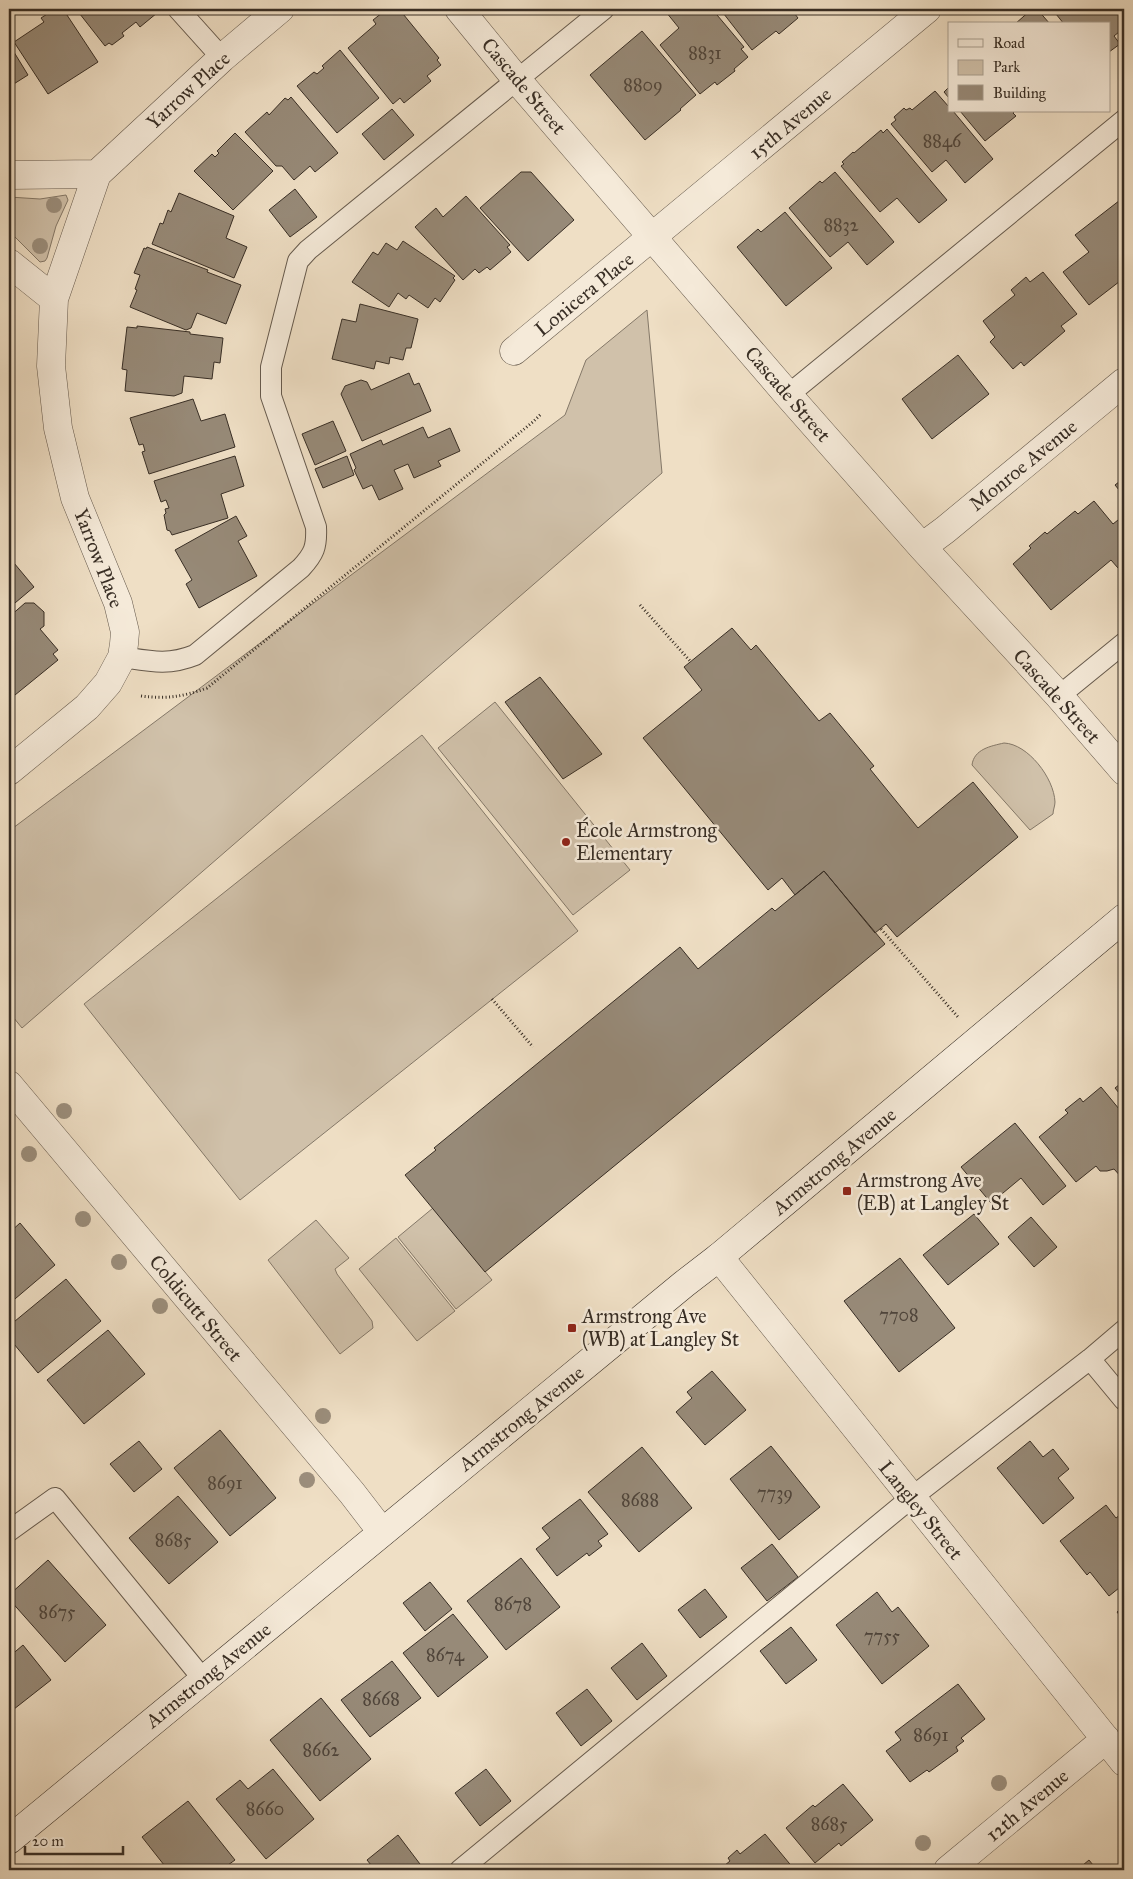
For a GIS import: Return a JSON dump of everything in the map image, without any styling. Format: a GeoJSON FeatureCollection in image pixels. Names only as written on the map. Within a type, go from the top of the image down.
{"type":"FeatureCollection","features":[{"type":"Feature","properties":{"kind":"street","name":"Yarrow Place"},"geometry":{"type":"LineString","coordinates":[[9,771],[86,707],[108,682],[122,657],[125,632],[118,603],[75,498],[58,428],[51,366],[54,299],[97,174],[222,58],[280,9]]}},
{"type":"Feature","properties":{"kind":"street","name":"Cascade Street"},"geometry":{"type":"LineString","coordinates":[[459,9],[517,80],[788,395],[922,547],[1059,696],[1124,771]]}},
{"type":"Feature","properties":{"kind":"street","name":"15th Avenue"},"geometry":{"type":"LineString","coordinates":[[653,237],[926,9]]}},
{"type":"Feature","properties":{"kind":"street"},"geometry":{"type":"LineString","coordinates":[[9,175],[97,174]]}},
{"type":"Feature","properties":{"kind":"street","name":"Lonicera Place"},"geometry":{"type":"LineString","coordinates":[[514,351],[653,237]]}},
{"type":"Feature","properties":{"kind":"street"},"geometry":{"type":"LineString","coordinates":[[9,263],[54,299]]}},
{"type":"Feature","properties":{"kind":"street","name":"Monroe Avenue"},"geometry":{"type":"LineString","coordinates":[[922,547],[1124,382]]}},
{"type":"Feature","properties":{"kind":"street","name":"Armstrong Avenue"},"geometry":{"type":"LineString","coordinates":[[9,1840],[718,1257],[1124,918]]}},
{"type":"Feature","properties":{"kind":"street","name":"Coldicutt Street"},"geometry":{"type":"LineString","coordinates":[[9,1085],[352,1493],[382,1532]]}},
{"type":"Feature","properties":{"kind":"street","name":"Langley Street"},"geometry":{"type":"LineString","coordinates":[[718,1257],[1124,1762]]}},
{"type":"Feature","properties":{"kind":"street","name":"12th Avenue"},"geometry":{"type":"LineString","coordinates":[[948,1870],[1106,1739]]}},
{"type":"Feature","properties":{"kind":"lane"},"geometry":{"type":"LineString","coordinates":[[178,9],[222,58]]}},
{"type":"Feature","properties":{"kind":"lane"},"geometry":{"type":"LineString","coordinates":[[122,657],[166,663],[179,661],[195,655],[312,556],[317,542],[316,527],[271,396],[270,367],[298,261],[308,250],[604,9]]}},
{"type":"Feature","properties":{"kind":"lane"},"geometry":{"type":"LineString","coordinates":[[788,395],[1124,120]]}},
{"type":"Feature","properties":{"kind":"lane"},"geometry":{"type":"LineString","coordinates":[[1059,696],[1124,643]]}},
{"type":"Feature","properties":{"kind":"lane"},"geometry":{"type":"LineString","coordinates":[[460,1870],[911,1498],[1090,1359],[1124,1330]]}},
{"type":"Feature","properties":{"kind":"lane"},"geometry":{"type":"LineString","coordinates":[[1090,1359],[1124,1400]]}},
{"type":"Feature","properties":{"kind":"lane"},"geometry":{"type":"LineString","coordinates":[[9,1532],[56,1498],[203,1679]]}},
{"type":"Feature","properties":{"kind":"path"},"geometry":{"type":"LineString","coordinates":[[141,696],[162,698],[184,696],[207,688],[376,552],[541,414]]}},
{"type":"Feature","properties":{"kind":"path"},"geometry":{"type":"LineString","coordinates":[[640,604],[691,662]]}},
{"type":"Feature","properties":{"kind":"path"},"geometry":{"type":"LineString","coordinates":[[881,928],[958,1017]]}},
{"type":"Feature","properties":{"kind":"path"},"geometry":{"type":"LineString","coordinates":[[492,1000],[533,1047]]}},
{"type":"Feature","properties":{"kind":"green space"},"geometry":{"type":"Polygon","coordinates":[[[66,195],[68,200],[56,226],[47,258],[45,261],[40,262],[9,231],[9,197],[40,199],[66,195]]]}},
{"type":"Feature","properties":{"kind":"green space"},"geometry":{"type":"Polygon","coordinates":[[[647,310],[662,473],[22,1028],[9,1012],[9,831],[565,415],[586,360],[647,310]]]}},
{"type":"Feature","properties":{"kind":"green space"},"geometry":{"type":"Polygon","coordinates":[[[495,702],[630,870],[573,915],[438,748],[495,702]]]}},
{"type":"Feature","properties":{"kind":"green space"},"geometry":{"type":"Polygon","coordinates":[[[422,735],[578,931],[240,1200],[84,1004],[422,735]]]}},
{"type":"Feature","properties":{"kind":"green space"},"geometry":{"type":"Polygon","coordinates":[[[1004,743],[1022,749],[1038,764],[1045,773],[1054,793],[1053,814],[1030,830],[972,765],[976,755],[984,749],[1004,743]]]}},
{"type":"Feature","properties":{"kind":"green space"},"geometry":{"type":"Polygon","coordinates":[[[433,1208],[492,1280],[456,1309],[398,1237],[433,1208]]]}},
{"type":"Feature","properties":{"kind":"green space"},"geometry":{"type":"Polygon","coordinates":[[[316,1220],[349,1258],[335,1269],[372,1321],[373,1328],[340,1354],[268,1260],[316,1220]]]}},
{"type":"Feature","properties":{"kind":"green space"},"geometry":{"type":"Polygon","coordinates":[[[396,1238],[455,1311],[417,1341],[359,1269],[396,1238]]]}},
{"type":"Feature","properties":{"kind":"building"},"geometry":{"type":"Polygon","coordinates":[[[55,9],[63,9],[98,62],[48,94],[14,42],[44,22],[41,18],[55,9]]]}},
{"type":"Feature","properties":{"kind":"building"},"geometry":{"type":"Polygon","coordinates":[[[76,9],[157,9],[155,11],[157,13],[140,27],[136,22],[122,33],[124,36],[112,45],[109,43],[105,46],[76,9]]]}},
{"type":"Feature","properties":{"kind":"building"},"geometry":{"type":"Polygon","coordinates":[[[387,9],[399,9],[439,58],[437,60],[441,65],[427,76],[431,81],[404,103],[400,98],[393,104],[348,48],[376,24],[373,20],[387,9]]]}},
{"type":"Feature","properties":{"kind":"building"},"geometry":{"type":"Polygon","coordinates":[[[669,9],[712,9],[744,47],[741,49],[748,57],[734,69],[735,71],[717,85],[715,82],[700,94],[660,45],[679,28],[666,12],[669,9]]]}},
{"type":"Feature","properties":{"kind":"building"},"geometry":{"type":"Polygon","coordinates":[[[720,9],[791,9],[798,18],[779,34],[776,31],[752,50],[720,9]]]}},
{"type":"Feature","properties":{"kind":"building"},"geometry":{"type":"Polygon","coordinates":[[[800,9],[812,9],[805,14],[800,9]]]}},
{"type":"Feature","properties":{"kind":"building"},"geometry":{"type":"Polygon","coordinates":[[[1032,9],[1037,9],[1048,22],[1017,22],[1032,9]]]}},
{"type":"Feature","properties":{"kind":"building"},"geometry":{"type":"Polygon","coordinates":[[[1052,9],[1124,9],[1124,28],[1114,36],[1120,44],[1110,51],[1110,22],[1062,22],[1052,9]]]}},
{"type":"Feature","properties":{"kind":"building"},"geometry":{"type":"Polygon","coordinates":[[[642,31],[696,95],[645,140],[590,75],[642,31]]]}},
{"type":"Feature","properties":{"kind":"building"},"geometry":{"type":"Polygon","coordinates":[[[9,44],[28,75],[9,87],[9,44]]]}},
{"type":"Feature","properties":{"kind":"building"},"geometry":{"type":"Polygon","coordinates":[[[340,50],[379,98],[337,133],[297,86],[314,72],[317,74],[324,68],[322,66],[340,50]]]}},
{"type":"Feature","properties":{"kind":"building"},"geometry":{"type":"Polygon","coordinates":[[[948,88],[948,97],[944,92],[948,88]]]}},
{"type":"Feature","properties":{"kind":"building"},"geometry":{"type":"Polygon","coordinates":[[[935,91],[948,106],[948,112],[954,112],[993,159],[965,183],[946,160],[932,172],[891,124],[896,120],[894,117],[904,108],[912,110],[935,91]]]}},
{"type":"Feature","properties":{"kind":"building"},"geometry":{"type":"Polygon","coordinates":[[[291,97],[338,153],[315,172],[310,166],[294,180],[282,166],[276,166],[245,132],[267,112],[269,115],[285,98],[288,100],[291,97]]]}},
{"type":"Feature","properties":{"kind":"building"},"geometry":{"type":"Polygon","coordinates":[[[392,109],[414,135],[384,160],[362,134],[392,109]]]}},
{"type":"Feature","properties":{"kind":"building"},"geometry":{"type":"Polygon","coordinates":[[[961,112],[1014,112],[1016,116],[985,141],[961,112]]]}},
{"type":"Feature","properties":{"kind":"building"},"geometry":{"type":"Polygon","coordinates":[[[887,129],[947,200],[919,223],[897,198],[880,212],[841,166],[844,164],[842,162],[853,152],[881,130],[883,133],[887,129]]]}},
{"type":"Feature","properties":{"kind":"building"},"geometry":{"type":"Polygon","coordinates":[[[235,133],[273,171],[233,210],[194,171],[212,154],[215,157],[219,153],[217,151],[235,133]]]}},
{"type":"Feature","properties":{"kind":"building"},"geometry":{"type":"Polygon","coordinates":[[[521,172],[531,172],[574,220],[528,261],[480,208],[521,172]]]}},
{"type":"Feature","properties":{"kind":"building"},"geometry":{"type":"Polygon","coordinates":[[[835,172],[894,242],[867,265],[848,242],[830,257],[789,208],[820,181],[822,183],[835,172]]]}},
{"type":"Feature","properties":{"kind":"building"},"geometry":{"type":"Polygon","coordinates":[[[295,189],[317,217],[290,237],[269,210],[295,189]]]}},
{"type":"Feature","properties":{"kind":"building"},"geometry":{"type":"Polygon","coordinates":[[[179,193],[234,216],[226,238],[247,247],[234,278],[152,244],[160,223],[163,224],[168,210],[171,212],[179,193]]]}},
{"type":"Feature","properties":{"kind":"building"},"geometry":{"type":"Polygon","coordinates":[[[466,196],[510,245],[507,247],[511,252],[490,270],[487,267],[479,273],[475,269],[463,280],[415,227],[436,208],[443,217],[466,196]]]}},
{"type":"Feature","properties":{"kind":"building"},"geometry":{"type":"Polygon","coordinates":[[[1124,197],[1124,278],[1089,305],[1063,272],[1089,252],[1075,235],[1124,197]]]}},
{"type":"Feature","properties":{"kind":"building"},"geometry":{"type":"Polygon","coordinates":[[[785,212],[832,268],[786,306],[737,247],[758,229],[761,232],[785,212]]]}},
{"type":"Feature","properties":{"kind":"building"},"geometry":{"type":"Polygon","coordinates":[[[403,241],[455,276],[453,278],[455,280],[440,302],[435,298],[428,308],[409,295],[406,299],[398,293],[389,307],[352,282],[373,252],[378,255],[386,243],[397,250],[403,241]]]}},
{"type":"Feature","properties":{"kind":"building"},"geometry":{"type":"Polygon","coordinates":[[[147,247],[208,270],[207,272],[241,285],[226,324],[197,313],[191,328],[186,330],[130,307],[137,290],[135,289],[140,275],[134,273],[144,248],[146,249],[147,247]]]}},
{"type":"Feature","properties":{"kind":"building"},"geometry":{"type":"Polygon","coordinates":[[[1043,272],[1077,314],[1061,326],[1065,331],[1024,366],[1021,362],[1013,369],[990,342],[995,337],[983,321],[1015,295],[1011,290],[1026,277],[1030,282],[1043,272]]]}},
{"type":"Feature","properties":{"kind":"building"},"geometry":{"type":"Polygon","coordinates":[[[360,304],[418,319],[411,348],[406,348],[403,360],[390,357],[389,364],[376,361],[374,369],[332,359],[342,319],[356,322],[360,304]]]}},
{"type":"Feature","properties":{"kind":"building"},"geometry":{"type":"Polygon","coordinates":[[[137,326],[223,338],[220,363],[214,362],[212,379],[184,376],[182,393],[174,396],[125,391],[127,370],[122,369],[127,327],[137,328],[137,326]]]}},
{"type":"Feature","properties":{"kind":"building"},"geometry":{"type":"Polygon","coordinates":[[[958,355],[989,394],[932,439],[902,399],[958,355]]]}},
{"type":"Feature","properties":{"kind":"building"},"geometry":{"type":"Polygon","coordinates":[[[409,373],[414,385],[419,383],[431,411],[362,441],[341,394],[345,386],[361,380],[367,382],[371,390],[409,373]]]}},
{"type":"Feature","properties":{"kind":"building"},"geometry":{"type":"Polygon","coordinates":[[[193,399],[201,421],[225,414],[235,447],[149,474],[142,452],[145,451],[143,444],[139,445],[130,418],[193,399]]]}},
{"type":"Feature","properties":{"kind":"building"},"geometry":{"type":"Polygon","coordinates":[[[333,421],[346,451],[315,465],[302,434],[333,421]]]}},
{"type":"Feature","properties":{"kind":"building"},"geometry":{"type":"Polygon","coordinates":[[[423,427],[428,438],[450,428],[460,451],[438,461],[441,466],[414,478],[408,464],[394,470],[403,489],[379,500],[372,485],[363,489],[354,470],[356,468],[350,454],[381,440],[383,445],[423,427]]]}},
{"type":"Feature","properties":{"kind":"building"},"geometry":{"type":"Polygon","coordinates":[[[235,456],[244,486],[221,494],[228,518],[172,535],[167,530],[164,515],[166,513],[165,509],[169,508],[166,500],[161,502],[154,481],[235,456]]]}},
{"type":"Feature","properties":{"kind":"building"},"geometry":{"type":"Polygon","coordinates":[[[347,456],[354,475],[323,488],[315,469],[347,456]]]}},
{"type":"Feature","properties":{"kind":"building"},"geometry":{"type":"Polygon","coordinates":[[[1124,478],[1124,496],[1115,485],[1124,478]]]}},
{"type":"Feature","properties":{"kind":"building"},"geometry":{"type":"Polygon","coordinates":[[[1094,501],[1113,524],[1123,516],[1124,518],[1124,563],[1118,568],[1111,560],[1051,610],[1013,564],[1045,532],[1047,534],[1075,511],[1078,514],[1094,501]]]}},
{"type":"Feature","properties":{"kind":"building"},"geometry":{"type":"Polygon","coordinates":[[[236,516],[247,536],[238,541],[257,576],[199,608],[186,584],[192,580],[175,550],[236,516]]]}},
{"type":"Feature","properties":{"kind":"building"},"geometry":{"type":"Polygon","coordinates":[[[9,557],[34,587],[9,608],[9,557]]]}},
{"type":"Feature","properties":{"kind":"building"},"geometry":{"type":"Polygon","coordinates":[[[25,603],[34,603],[44,612],[44,626],[40,629],[58,650],[53,654],[58,660],[15,695],[9,687],[9,617],[25,603]]]}},
{"type":"Feature","properties":{"kind":"building"},"geometry":{"type":"Polygon","coordinates":[[[732,628],[751,650],[756,645],[819,721],[830,713],[874,766],[870,769],[918,828],[973,782],[1018,837],[897,937],[886,924],[875,933],[824,871],[795,895],[782,878],[768,890],[643,738],[702,690],[684,667],[732,628]]]}},
{"type":"Feature","properties":{"kind":"building"},"geometry":{"type":"Polygon","coordinates":[[[540,677],[602,754],[563,779],[505,702],[540,677]]]}},
{"type":"Feature","properties":{"kind":"building"},"geometry":{"type":"Polygon","coordinates":[[[824,871],[885,944],[485,1272],[405,1175],[436,1150],[434,1148],[680,947],[698,969],[772,908],[775,911],[824,871]]]}},
{"type":"Feature","properties":{"kind":"building"},"geometry":{"type":"Polygon","coordinates":[[[1124,1081],[1124,1099],[1115,1088],[1124,1081]]]}},
{"type":"Feature","properties":{"kind":"building"},"geometry":{"type":"Polygon","coordinates":[[[1101,1087],[1124,1115],[1124,1178],[1114,1169],[1100,1171],[1096,1166],[1076,1182],[1039,1137],[1068,1113],[1065,1110],[1080,1098],[1083,1102],[1101,1087]]]}},
{"type":"Feature","properties":{"kind":"building"},"geometry":{"type":"Polygon","coordinates":[[[1015,1123],[1066,1186],[1043,1205],[1021,1178],[991,1203],[961,1167],[1015,1123]]]}},
{"type":"Feature","properties":{"kind":"building"},"geometry":{"type":"Polygon","coordinates":[[[974,1214],[999,1244],[948,1285],[923,1255],[974,1214]]]}},
{"type":"Feature","properties":{"kind":"building"},"geometry":{"type":"Polygon","coordinates":[[[1031,1217],[1057,1247],[1034,1267],[1008,1237],[1031,1217]]]}},
{"type":"Feature","properties":{"kind":"building"},"geometry":{"type":"Polygon","coordinates":[[[20,1223],[55,1265],[9,1304],[9,1233],[20,1223]]]}},
{"type":"Feature","properties":{"kind":"building"},"geometry":{"type":"Polygon","coordinates":[[[900,1258],[955,1328],[899,1372],[844,1301],[900,1258]]]}},
{"type":"Feature","properties":{"kind":"building"},"geometry":{"type":"Polygon","coordinates":[[[66,1279],[101,1321],[38,1373],[9,1338],[9,1326],[66,1279]]]}},
{"type":"Feature","properties":{"kind":"building"},"geometry":{"type":"Polygon","coordinates":[[[108,1330],[145,1374],[84,1424],[47,1380],[108,1330]]]}},
{"type":"Feature","properties":{"kind":"building"},"geometry":{"type":"Polygon","coordinates":[[[712,1371],[746,1410],[705,1445],[676,1412],[692,1398],[687,1392],[712,1371]]]}},
{"type":"Feature","properties":{"kind":"building"},"geometry":{"type":"Polygon","coordinates":[[[220,1430],[276,1498],[230,1536],[174,1468],[220,1430]]]}},
{"type":"Feature","properties":{"kind":"building"},"geometry":{"type":"Polygon","coordinates":[[[139,1441],[162,1469],[134,1492],[110,1464],[139,1441]]]}},
{"type":"Feature","properties":{"kind":"building"},"geometry":{"type":"Polygon","coordinates":[[[1030,1441],[1043,1457],[1053,1449],[1069,1469],[1058,1478],[1074,1498],[1043,1524],[997,1468],[1030,1441]]]}},
{"type":"Feature","properties":{"kind":"building"},"geometry":{"type":"Polygon","coordinates":[[[771,1446],[820,1507],[779,1540],[730,1479],[771,1446]]]}},
{"type":"Feature","properties":{"kind":"building"},"geometry":{"type":"Polygon","coordinates":[[[642,1447],[692,1508],[639,1552],[588,1492],[642,1447]]]}},
{"type":"Feature","properties":{"kind":"building"},"geometry":{"type":"Polygon","coordinates":[[[178,1496],[218,1542],[169,1584],[129,1538],[178,1496]]]}},
{"type":"Feature","properties":{"kind":"building"},"geometry":{"type":"Polygon","coordinates":[[[580,1499],[608,1534],[598,1541],[602,1546],[589,1556],[587,1553],[557,1576],[536,1549],[550,1538],[542,1528],[580,1499]]]}},
{"type":"Feature","properties":{"kind":"building"},"geometry":{"type":"Polygon","coordinates":[[[1106,1505],[1116,1518],[1120,1515],[1124,1520],[1124,1584],[1109,1596],[1090,1572],[1087,1575],[1060,1541],[1106,1505]]]}},
{"type":"Feature","properties":{"kind":"building"},"geometry":{"type":"Polygon","coordinates":[[[772,1544],[798,1577],[767,1601],[741,1568],[772,1544]]]}},
{"type":"Feature","properties":{"kind":"building"},"geometry":{"type":"Polygon","coordinates":[[[521,1558],[560,1607],[506,1650],[467,1601],[521,1558]]]}},
{"type":"Feature","properties":{"kind":"building"},"geometry":{"type":"Polygon","coordinates":[[[48,1560],[106,1625],[65,1662],[9,1599],[9,1595],[48,1560]]]}},
{"type":"Feature","properties":{"kind":"building"},"geometry":{"type":"Polygon","coordinates":[[[430,1582],[452,1609],[425,1631],[403,1603],[430,1582]]]}},
{"type":"Feature","properties":{"kind":"building"},"geometry":{"type":"Polygon","coordinates":[[[705,1589],[727,1617],[700,1638],[678,1610],[705,1589]]]}},
{"type":"Feature","properties":{"kind":"building"},"geometry":{"type":"Polygon","coordinates":[[[877,1592],[892,1612],[898,1607],[929,1646],[882,1684],[836,1625],[877,1592]]]}},
{"type":"Feature","properties":{"kind":"building"},"geometry":{"type":"Polygon","coordinates":[[[1124,1606],[1124,1621],[1117,1612],[1124,1606]]]}},
{"type":"Feature","properties":{"kind":"building"},"geometry":{"type":"Polygon","coordinates":[[[453,1614],[488,1657],[438,1697],[403,1653],[453,1614]]]}},
{"type":"Feature","properties":{"kind":"building"},"geometry":{"type":"Polygon","coordinates":[[[791,1627],[817,1660],[786,1684],[760,1651],[791,1627]]]}},
{"type":"Feature","properties":{"kind":"building"},"geometry":{"type":"Polygon","coordinates":[[[642,1643],[667,1676],[637,1700],[611,1668],[642,1643]]]}},
{"type":"Feature","properties":{"kind":"building"},"geometry":{"type":"Polygon","coordinates":[[[23,1645],[51,1680],[9,1713],[9,1657],[23,1645]]]}},
{"type":"Feature","properties":{"kind":"building"},"geometry":{"type":"Polygon","coordinates":[[[392,1661],[421,1698],[370,1737],[341,1700],[392,1661]]]}},
{"type":"Feature","properties":{"kind":"building"},"geometry":{"type":"Polygon","coordinates":[[[958,1684],[985,1719],[961,1738],[964,1741],[956,1747],[958,1751],[929,1772],[927,1770],[910,1782],[886,1751],[901,1740],[895,1732],[958,1684]]]}},
{"type":"Feature","properties":{"kind":"building"},"geometry":{"type":"Polygon","coordinates":[[[587,1689],[612,1721],[581,1746],[556,1713],[587,1689]]]}},
{"type":"Feature","properties":{"kind":"building"},"geometry":{"type":"Polygon","coordinates":[[[321,1698],[371,1759],[320,1801],[270,1740],[321,1698]]]}},
{"type":"Feature","properties":{"kind":"building"},"geometry":{"type":"Polygon","coordinates":[[[9,1713],[14,1719],[9,1723],[9,1713]]]}},
{"type":"Feature","properties":{"kind":"building"},"geometry":{"type":"Polygon","coordinates":[[[273,1769],[314,1819],[266,1859],[216,1799],[240,1780],[248,1789],[273,1769]]]}},
{"type":"Feature","properties":{"kind":"building"},"geometry":{"type":"Polygon","coordinates":[[[486,1769],[511,1801],[480,1826],[455,1793],[486,1769]]]}},
{"type":"Feature","properties":{"kind":"building"},"geometry":{"type":"Polygon","coordinates":[[[843,1784],[873,1820],[841,1846],[839,1843],[815,1863],[786,1828],[813,1805],[815,1807],[843,1784]]]}},
{"type":"Feature","properties":{"kind":"building"},"geometry":{"type":"Polygon","coordinates":[[[188,1801],[235,1860],[221,1870],[168,1870],[142,1837],[188,1801]]]}},
{"type":"Feature","properties":{"kind":"building"},"geometry":{"type":"Polygon","coordinates":[[[765,1834],[794,1869],[719,1870],[730,1861],[728,1858],[737,1850],[740,1854],[765,1834]]]}},
{"type":"Feature","properties":{"kind":"building"},"geometry":{"type":"Polygon","coordinates":[[[398,1835],[423,1868],[420,1870],[375,1870],[367,1860],[398,1835]]]}},
{"type":"Feature","properties":{"kind":"building"},"geometry":{"type":"Polygon","coordinates":[[[1089,1860],[1097,1870],[1077,1870],[1089,1860]]]}},
{"type":"Feature","properties":{"kind":"place","name":"École Armstrong Elementary"},"geometry":{"type":"Point","coordinates":[566,842]}},
{"type":"Feature","properties":{"kind":"place","name":"Armstrong Ave (EB) at Langley St"},"geometry":{"type":"Point","coordinates":[847,1191]}},
{"type":"Feature","properties":{"kind":"place","name":"Armstrong Ave (WB) at Langley St"},"geometry":{"type":"Point","coordinates":[572,1328]}}]}
